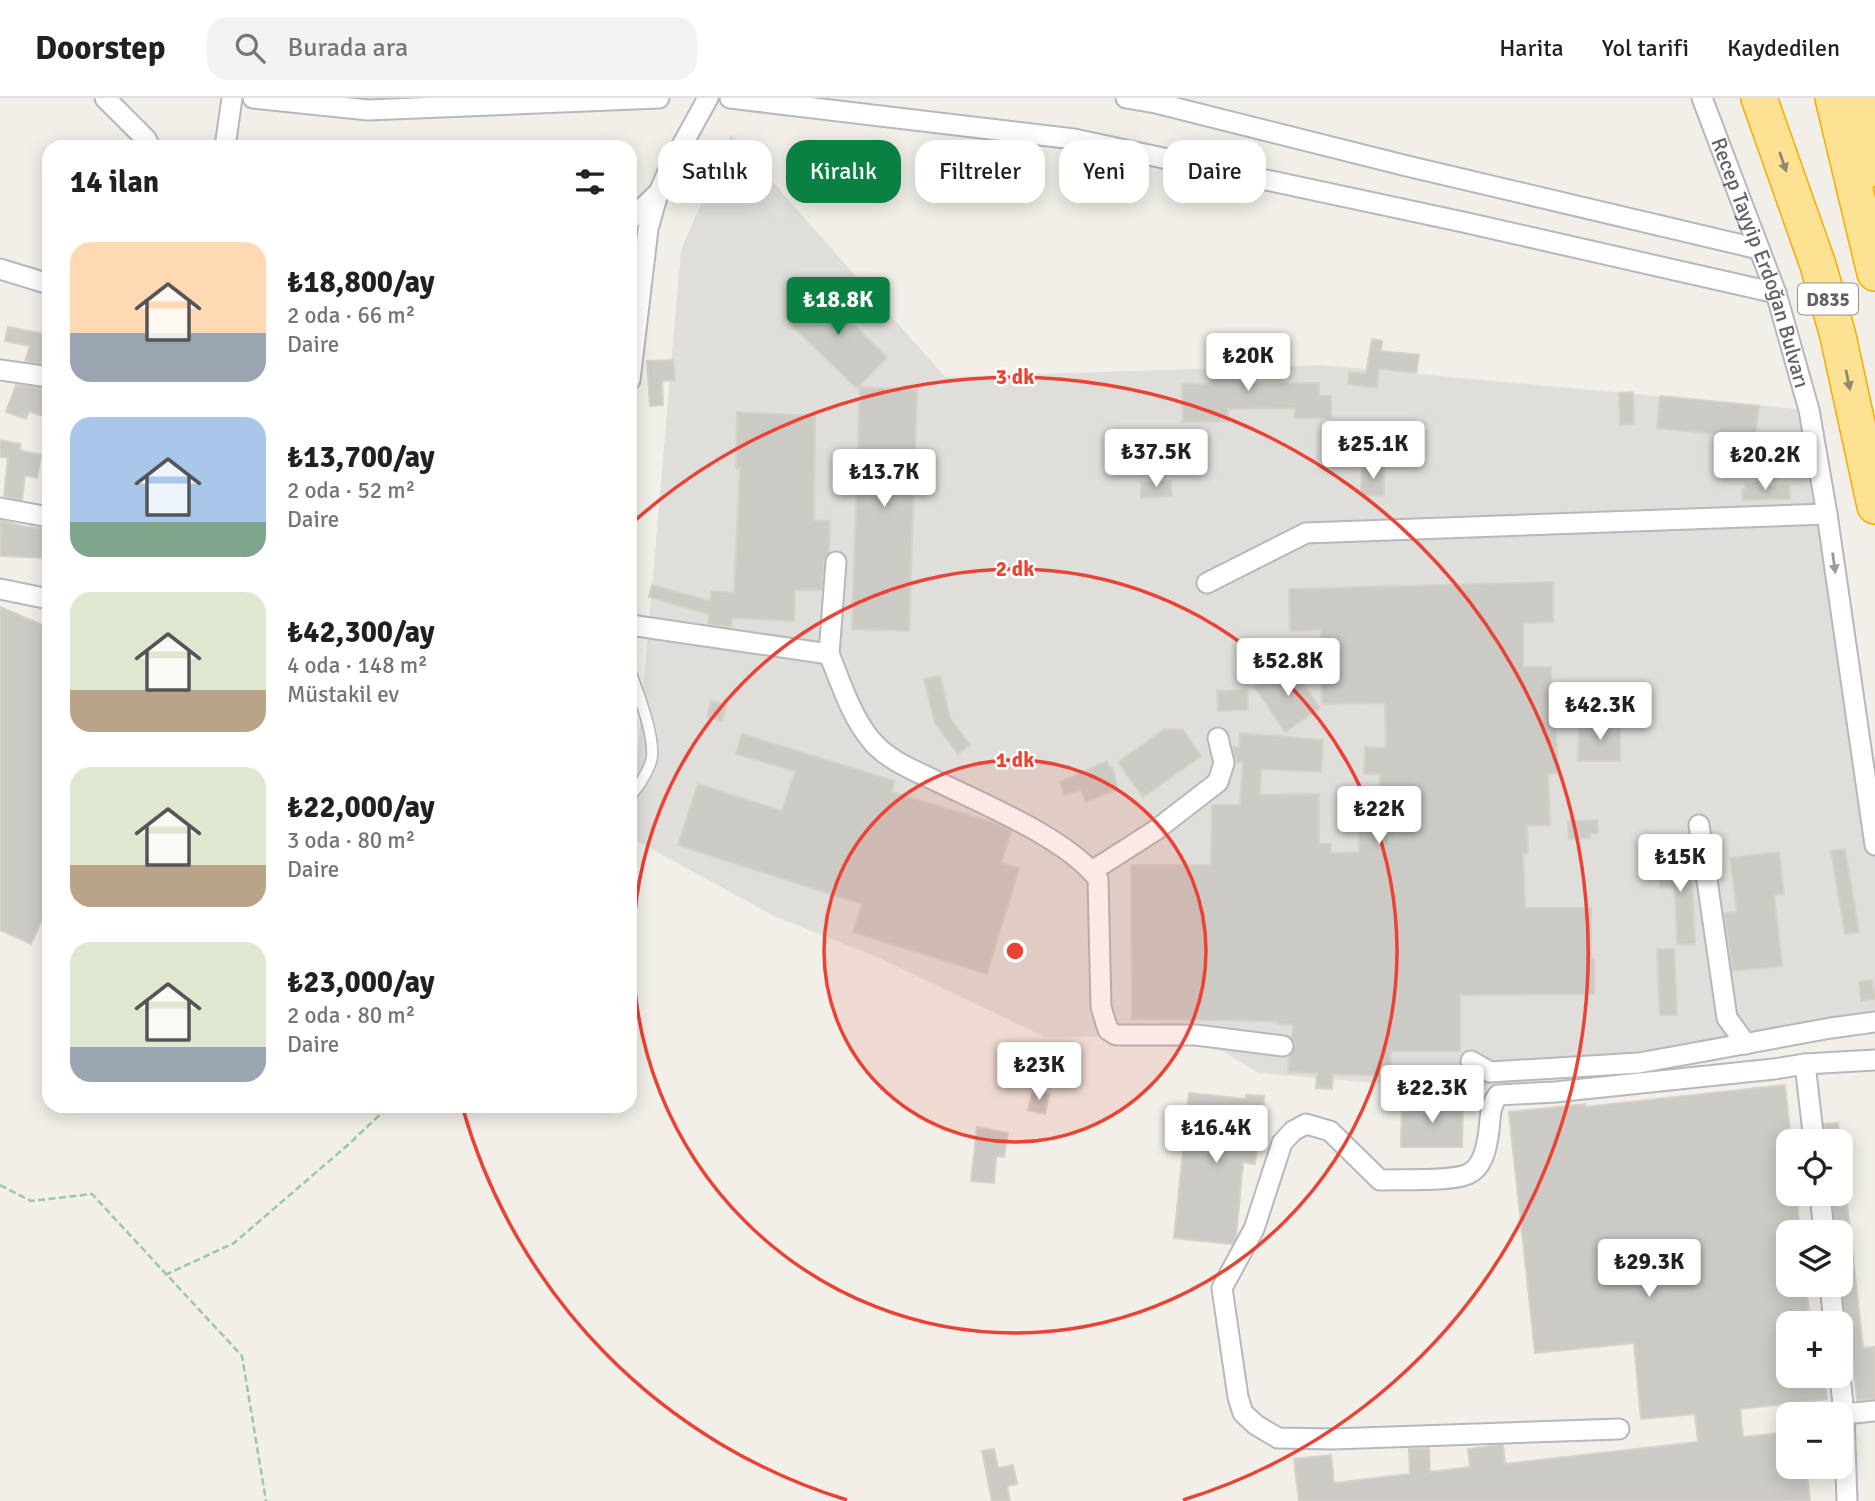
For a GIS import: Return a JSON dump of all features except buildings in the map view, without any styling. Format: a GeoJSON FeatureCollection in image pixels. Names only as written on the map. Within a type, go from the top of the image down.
{"type":"FeatureCollection","features":[{"type":"Feature","properties":{"kind":"highway","name":"D835"},"geometry":{"type":"LineString","coordinates":[[1759,98],[1822,277],[1838,336],[1875,506]]}},
{"type":"Feature","properties":{"kind":"highway","name":"D835"},"geometry":{"type":"LineString","coordinates":[[1833,98],[1875,273]]}},
{"type":"Feature","properties":{"kind":"highway"},"geometry":{"type":"LineString","coordinates":[[1863,221],[1866,98]]}},
{"type":"Feature","properties":{"kind":"street"},"geometry":{"type":"LineString","coordinates":[[105,98],[145,140]]}},
{"type":"Feature","properties":{"kind":"street"},"geometry":{"type":"LineString","coordinates":[[226,140],[232,98]]}},
{"type":"Feature","properties":{"kind":"street"},"geometry":{"type":"LineString","coordinates":[[253,98],[368,110],[659,98]]}},
{"type":"Feature","properties":{"kind":"street"},"geometry":{"type":"LineString","coordinates":[[686,140],[708,98]]}},
{"type":"Feature","properties":{"kind":"street"},"geometry":{"type":"LineString","coordinates":[[730,98],[1074,139],[1477,225],[1776,293]]}},
{"type":"Feature","properties":{"kind":"street"},"geometry":{"type":"LineString","coordinates":[[1126,98],[1759,249]]}},
{"type":"Feature","properties":{"kind":"street","name":"Recep Tayyip Erdoğan Bulvarı"},"geometry":{"type":"LineString","coordinates":[[1702,98],[1776,293],[1809,410],[1827,514],[1875,845]]}},
{"type":"Feature","properties":{"kind":"street"},"geometry":{"type":"LineString","coordinates":[[637,213],[658,193]]}},
{"type":"Feature","properties":{"kind":"street"},"geometry":{"type":"LineString","coordinates":[[637,321],[648,229],[658,195]]}},
{"type":"Feature","properties":{"kind":"street"},"geometry":{"type":"LineString","coordinates":[[0,269],[42,282]]}},
{"type":"Feature","properties":{"kind":"street"},"geometry":{"type":"LineString","coordinates":[[0,370],[42,376]]}},
{"type":"Feature","properties":{"kind":"street"},"geometry":{"type":"LineString","coordinates":[[0,508],[42,516]]}},
{"type":"Feature","properties":{"kind":"street"},"geometry":{"type":"LineString","coordinates":[[1207,583],[1306,533],[1827,514]]}},
{"type":"Feature","properties":{"kind":"street"},"geometry":{"type":"LineString","coordinates":[[836,562],[829,654],[849,704],[872,741],[908,768],[1042,835],[1072,853],[1098,879],[1101,1007],[1108,1030],[1116,1035],[1196,1035],[1283,1046]]}},
{"type":"Feature","properties":{"kind":"street"},"geometry":{"type":"LineString","coordinates":[[0,589],[42,597]]}},
{"type":"Feature","properties":{"kind":"street"},"geometry":{"type":"LineString","coordinates":[[637,626],[829,654]]}},
{"type":"Feature","properties":{"kind":"street"},"geometry":{"type":"LineString","coordinates":[[1092,871],[1156,830],[1218,782],[1224,763],[1219,738]]}},
{"type":"Feature","properties":{"kind":"street"},"geometry":{"type":"LineString","coordinates":[[1699,825],[1727,1018],[1746,1044]]}},
{"type":"Feature","properties":{"kind":"street"},"geometry":{"type":"LineString","coordinates":[[1471,1060],[1490,1072],[1639,1063],[1875,1022]]}},
{"type":"Feature","properties":{"kind":"street"},"geometry":{"type":"LineString","coordinates":[[1619,1429],[1333,1440],[1278,1438],[1256,1426],[1243,1413],[1238,1397],[1223,1288],[1254,1229],[1282,1143],[1293,1131],[1306,1124],[1330,1131],[1380,1180],[1444,1178],[1469,1174],[1482,1161],[1489,1135],[1491,1105],[1498,1096],[1609,1087],[1805,1064],[1875,1060]]}},
{"type":"Feature","properties":{"kind":"street"},"geometry":{"type":"LineString","coordinates":[[1805,1064],[1813,1129]]}},
{"type":"Feature","properties":{"kind":"street"},"geometry":{"type":"LineString","coordinates":[[1853,1413],[1875,1411]]}},
{"type":"Feature","properties":{"kind":"street"},"geometry":{"type":"LineString","coordinates":[[1846,1479],[1847,1501]]}},
{"type":"Feature","properties":{"kind":"lane"},"geometry":{"type":"LineString","coordinates":[[637,690],[647,718],[652,758],[637,788]]}},
{"type":"Feature","properties":{"kind":"path"},"geometry":{"type":"LineString","coordinates":[[165,1275],[234,1243],[382,1113]]}},
{"type":"Feature","properties":{"kind":"path"},"geometry":{"type":"LineString","coordinates":[[0,1185],[31,1201],[92,1194],[242,1356],[266,1501]]}},
{"type":"Feature","properties":{"kind":"shaded area"},"geometry":{"type":"Polygon","coordinates":[[[772,181],[786,197],[786,203],[791,203],[945,377],[1321,365],[1809,410],[1875,845],[1875,1013],[1641,1070],[1449,1089],[1259,1073],[1196,1035],[1045,1037],[875,956],[774,916],[637,841],[637,762],[681,250],[701,203],[772,203],[772,181]]]}}]}
